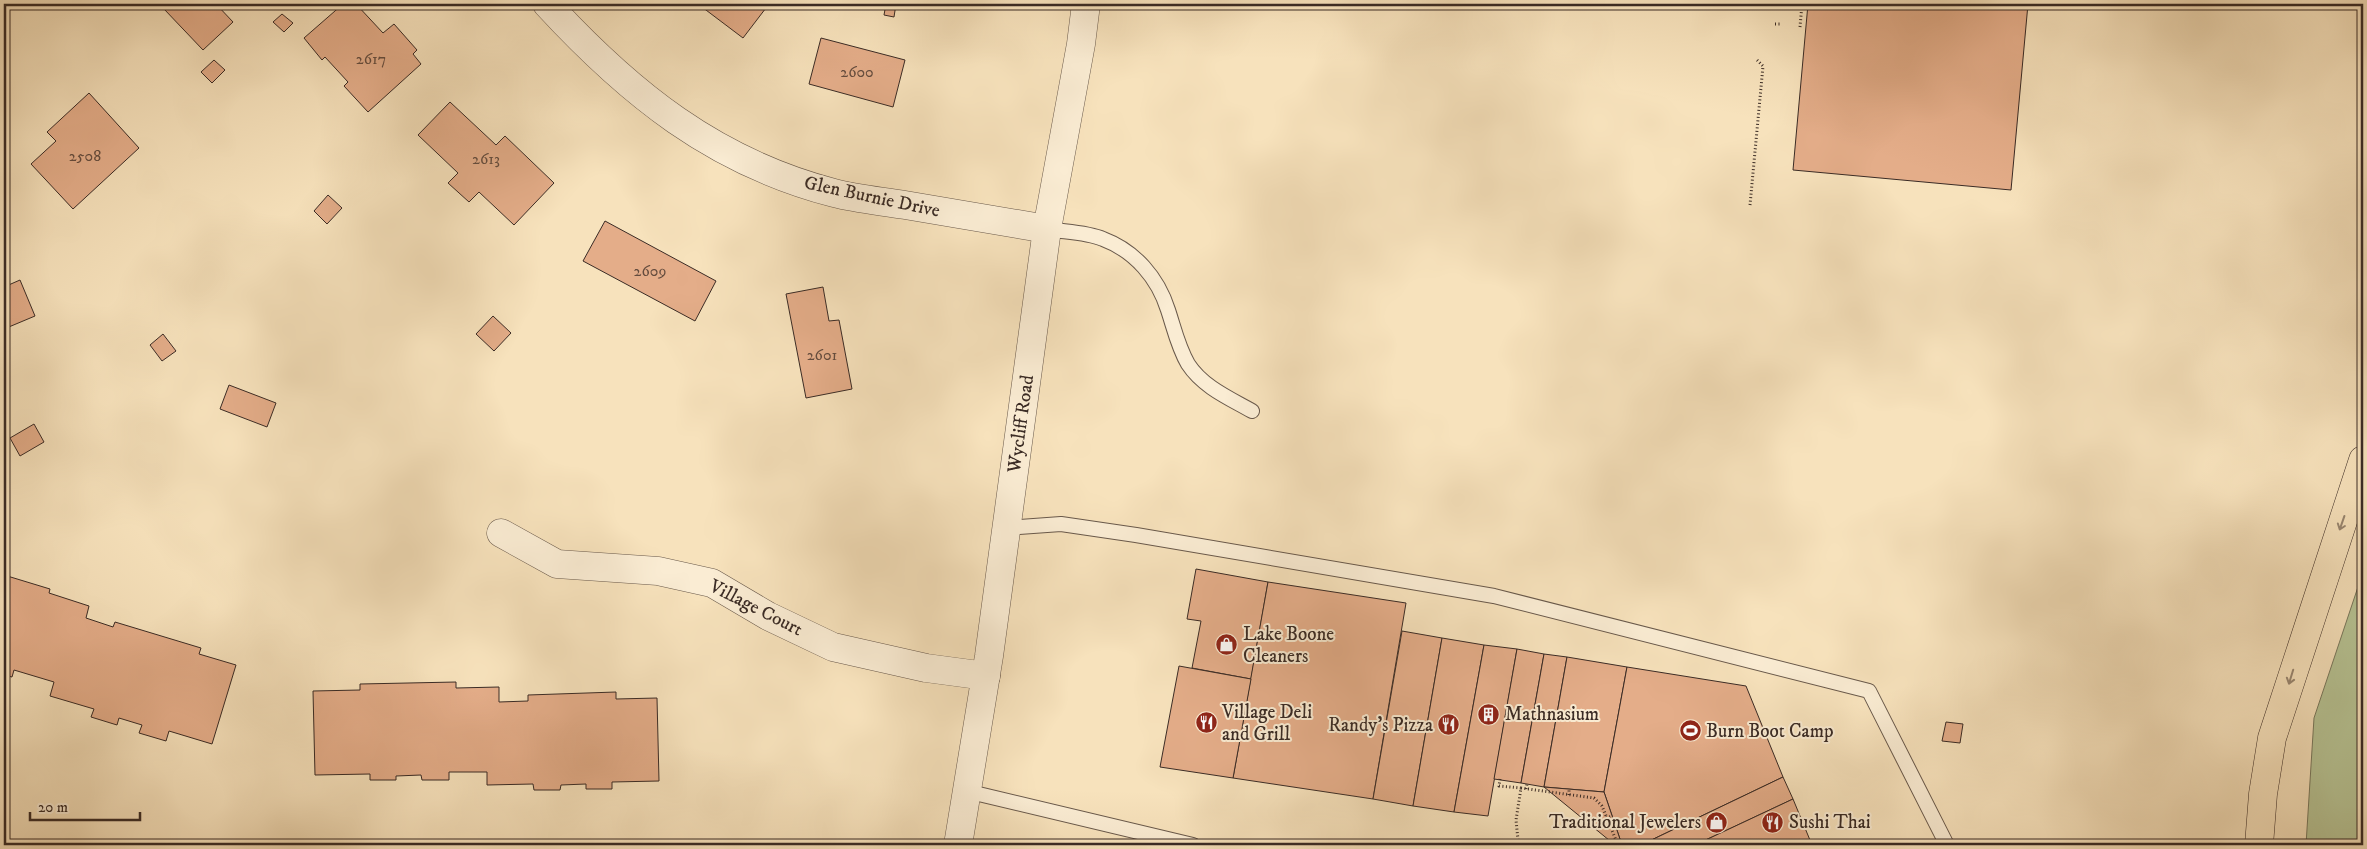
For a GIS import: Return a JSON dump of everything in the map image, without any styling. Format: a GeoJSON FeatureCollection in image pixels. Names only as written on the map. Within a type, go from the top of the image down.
{"type":"FeatureCollection","features":[{"type":"Feature","properties":{"kind":"highway"},"geometry":{"type":"LineString","coordinates":[[2259,845],[2263,794],[2272,738],[2363,460]]}},
{"type":"Feature","properties":{"kind":"street","name":"Glen Burnie Drive"},"geometry":{"type":"LineString","coordinates":[[547,4],[640,95],[710,143],[748,161],[794,180],[835,193],[1047,229]]}},
{"type":"Feature","properties":{"kind":"street","name":"Wycliff Road"},"geometry":{"type":"LineString","coordinates":[[958,845],[986,676],[1047,229],[1081,44],[1086,4]]}},
{"type":"Feature","properties":{"kind":"street","name":"Village Court"},"geometry":{"type":"LineString","coordinates":[[501,533],[557,564],[658,571],[712,583],[768,616],[833,647],[926,668],[986,676]]}},
{"type":"Feature","properties":{"kind":"lane"},"geometry":{"type":"LineString","coordinates":[[1047,229],[1103,239],[1132,256],[1152,276],[1168,309],[1174,331],[1188,364],[1212,389],[1252,411]]}},
{"type":"Feature","properties":{"kind":"lane"},"geometry":{"type":"LineString","coordinates":[[1006,528],[1061,524],[1494,596],[1869,691],[1947,845]]}},
{"type":"Feature","properties":{"kind":"lane"},"geometry":{"type":"LineString","coordinates":[[966,792],[1193,845]]}},
{"type":"Feature","properties":{"kind":"path"},"geometry":{"type":"LineString","coordinates":[[1800,27],[1802,4]]}},
{"type":"Feature","properties":{"kind":"path"},"geometry":{"type":"LineString","coordinates":[[1775,24],[1781,24]]}},
{"type":"Feature","properties":{"kind":"path"},"geometry":{"type":"LineString","coordinates":[[1750,205],[1763,66],[1757,60]]}},
{"type":"Feature","properties":{"kind":"path"},"geometry":{"type":"LineString","coordinates":[[1500,780],[1499,786],[1594,798],[1602,806],[1618,845]]}},
{"type":"Feature","properties":{"kind":"path"},"geometry":{"type":"LineString","coordinates":[[1526,784],[1526,789]]}},
{"type":"Feature","properties":{"kind":"path"},"geometry":{"type":"LineString","coordinates":[[1518,840],[1516,820],[1521,788]]}},
{"type":"Feature","properties":{"kind":"path"},"geometry":{"type":"LineString","coordinates":[[1569,789],[1569,795]]}},
{"type":"Feature","properties":{"kind":"path"},"geometry":{"type":"LineString","coordinates":[[1606,818],[1612,816]]}},
{"type":"Feature","properties":{"kind":"green space"},"geometry":{"type":"Polygon","coordinates":[[[2363,572],[2363,845],[2306,845],[2314,718],[2363,572]]]}},
{"type":"Feature","properties":{"kind":"building"},"geometry":{"type":"Polygon","coordinates":[[[170,4],[216,4],[233,22],[203,50],[164,9],[170,4]]]}},
{"type":"Feature","properties":{"kind":"building"},"geometry":{"type":"Polygon","coordinates":[[[343,4],[356,4],[383,33],[394,24],[417,50],[413,54],[421,64],[368,112],[344,86],[348,82],[325,57],[322,60],[304,38],[343,4]]]}},
{"type":"Feature","properties":{"kind":"building"},"geometry":{"type":"Polygon","coordinates":[[[698,4],[769,4],[743,38],[698,4]]]}},
{"type":"Feature","properties":{"kind":"building"},"geometry":{"type":"Polygon","coordinates":[[[886,4],[896,4],[894,17],[884,15],[886,4]]]}},
{"type":"Feature","properties":{"kind":"building"},"geometry":{"type":"Polygon","coordinates":[[[1808,4],[2028,4],[2011,190],[1793,170],[1808,4]]]}},
{"type":"Feature","properties":{"kind":"building"},"geometry":{"type":"Polygon","coordinates":[[[282,14],[293,23],[284,32],[273,22],[282,14]]]}},
{"type":"Feature","properties":{"kind":"building"},"geometry":{"type":"Polygon","coordinates":[[[821,38],[905,60],[893,107],[809,84],[821,38]]]}},
{"type":"Feature","properties":{"kind":"building"},"geometry":{"type":"Polygon","coordinates":[[[214,60],[225,70],[212,83],[201,72],[214,60]]]}},
{"type":"Feature","properties":{"kind":"building"},"geometry":{"type":"Polygon","coordinates":[[[89,93],[139,148],[73,209],[31,164],[56,141],[47,132],[89,93]]]}},
{"type":"Feature","properties":{"kind":"building"},"geometry":{"type":"Polygon","coordinates":[[[450,102],[496,145],[505,136],[554,183],[514,225],[479,192],[469,202],[448,183],[458,173],[418,135],[450,102]]]}},
{"type":"Feature","properties":{"kind":"building"},"geometry":{"type":"Polygon","coordinates":[[[328,195],[342,208],[327,224],[314,211],[328,195]]]}},
{"type":"Feature","properties":{"kind":"building"},"geometry":{"type":"Polygon","coordinates":[[[605,221],[716,281],[695,321],[583,261],[605,221]]]}},
{"type":"Feature","properties":{"kind":"building"},"geometry":{"type":"Polygon","coordinates":[[[20,280],[35,316],[4,329],[4,287],[20,280]]]}},
{"type":"Feature","properties":{"kind":"building"},"geometry":{"type":"Polygon","coordinates":[[[823,287],[829,321],[839,320],[852,389],[806,398],[786,294],[823,287]]]}},
{"type":"Feature","properties":{"kind":"building"},"geometry":{"type":"Polygon","coordinates":[[[493,316],[511,333],[494,351],[476,334],[493,316]]]}},
{"type":"Feature","properties":{"kind":"building"},"geometry":{"type":"Polygon","coordinates":[[[163,334],[176,351],[162,361],[150,345],[163,334]]]}},
{"type":"Feature","properties":{"kind":"building"},"geometry":{"type":"Polygon","coordinates":[[[229,385],[276,403],[267,427],[220,409],[229,385]]]}},
{"type":"Feature","properties":{"kind":"building"},"geometry":{"type":"Polygon","coordinates":[[[34,424],[44,442],[20,456],[10,438],[34,424]]]}},
{"type":"Feature","properties":{"kind":"building","name":"Lake Boone Cleaners"},"geometry":{"type":"Polygon","coordinates":[[[1196,569],[1268,582],[1251,679],[1192,668],[1201,621],[1187,619],[1196,569]]]}},
{"type":"Feature","properties":{"kind":"building"},"geometry":{"type":"Polygon","coordinates":[[[4,575],[50,589],[49,593],[89,606],[86,618],[113,627],[115,622],[201,648],[199,654],[236,665],[212,744],[169,731],[166,741],[139,733],[142,725],[119,718],[117,725],[91,717],[94,709],[50,696],[54,682],[14,670],[12,677],[4,675],[4,575]]]}},
{"type":"Feature","properties":{"kind":"building"},"geometry":{"type":"Polygon","coordinates":[[[1268,582],[1406,603],[1373,799],[1233,778],[1268,582]]]}},
{"type":"Feature","properties":{"kind":"building"},"geometry":{"type":"Polygon","coordinates":[[[1402,631],[1442,638],[1413,806],[1373,799],[1402,631]]]}},
{"type":"Feature","properties":{"kind":"building","name":"Randy's Pizza"},"geometry":{"type":"Polygon","coordinates":[[[1442,638],[1484,645],[1454,812],[1413,806],[1442,638]]]}},
{"type":"Feature","properties":{"kind":"building","name":"Mathnasium"},"geometry":{"type":"Polygon","coordinates":[[[1484,645],[1517,649],[1488,816],[1454,812],[1484,645]]]}},
{"type":"Feature","properties":{"kind":"building"},"geometry":{"type":"Polygon","coordinates":[[[1517,649],[1544,654],[1521,783],[1494,779],[1517,649]]]}},
{"type":"Feature","properties":{"kind":"building"},"geometry":{"type":"Polygon","coordinates":[[[1544,654],[1567,657],[1544,787],[1521,783],[1544,654]]]}},
{"type":"Feature","properties":{"kind":"building"},"geometry":{"type":"Polygon","coordinates":[[[1567,657],[1627,667],[1604,792],[1544,787],[1567,657]]]}},
{"type":"Feature","properties":{"kind":"building","name":"Village Deli and Grill"},"geometry":{"type":"Polygon","coordinates":[[[1179,666],[1251,679],[1233,778],[1160,767],[1179,666]]]}},
{"type":"Feature","properties":{"kind":"building","name":"Burn Boot Camp"},"geometry":{"type":"Polygon","coordinates":[[[1627,667],[1746,686],[1783,777],[1641,845],[1622,845],[1604,792],[1627,667]]]}},
{"type":"Feature","properties":{"kind":"building"},"geometry":{"type":"Polygon","coordinates":[[[456,682],[456,688],[499,687],[499,702],[528,701],[528,695],[616,692],[616,699],[657,698],[659,781],[612,782],[612,789],[586,789],[586,784],[561,785],[560,790],[534,790],[533,784],[487,785],[487,772],[449,772],[449,780],[422,780],[421,775],[396,776],[396,780],[370,780],[370,774],[315,775],[313,691],[360,690],[360,684],[456,682]]]}},
{"type":"Feature","properties":{"kind":"building"},"geometry":{"type":"Polygon","coordinates":[[[1946,722],[1963,724],[1960,743],[1942,741],[1946,722]]]}},
{"type":"Feature","properties":{"kind":"building","name":"Traditional Jewelers"},"geometry":{"type":"Polygon","coordinates":[[[1783,777],[1793,799],[1695,845],[1641,845],[1783,777]]]}},
{"type":"Feature","properties":{"kind":"building"},"geometry":{"type":"Polygon","coordinates":[[[1544,787],[1604,792],[1622,845],[1615,845],[1544,787]]]}},
{"type":"Feature","properties":{"kind":"building","name":"Sushi Thai"},"geometry":{"type":"Polygon","coordinates":[[[1793,799],[1812,845],[1695,845],[1793,799]]]}},
{"type":"Feature","properties":{"kind":"place","name":"Lake Boone Cleaners"},"geometry":{"type":"Point","coordinates":[1227,645]}},
{"type":"Feature","properties":{"kind":"place","name":"Mathnasium"},"geometry":{"type":"Point","coordinates":[1489,714]}},
{"type":"Feature","properties":{"kind":"place","name":"Village Deli and Grill"},"geometry":{"type":"Point","coordinates":[1206,723]}},
{"type":"Feature","properties":{"kind":"place","name":"Randy's Pizza"},"geometry":{"type":"Point","coordinates":[1449,725]}},
{"type":"Feature","properties":{"kind":"place","name":"Burn Boot Camp"},"geometry":{"type":"Point","coordinates":[1690,731]}},
{"type":"Feature","properties":{"kind":"place","name":"Traditional Jewelers"},"geometry":{"type":"Point","coordinates":[1717,822]}},
{"type":"Feature","properties":{"kind":"place","name":"Sushi Thai"},"geometry":{"type":"Point","coordinates":[1773,822]}}]}
